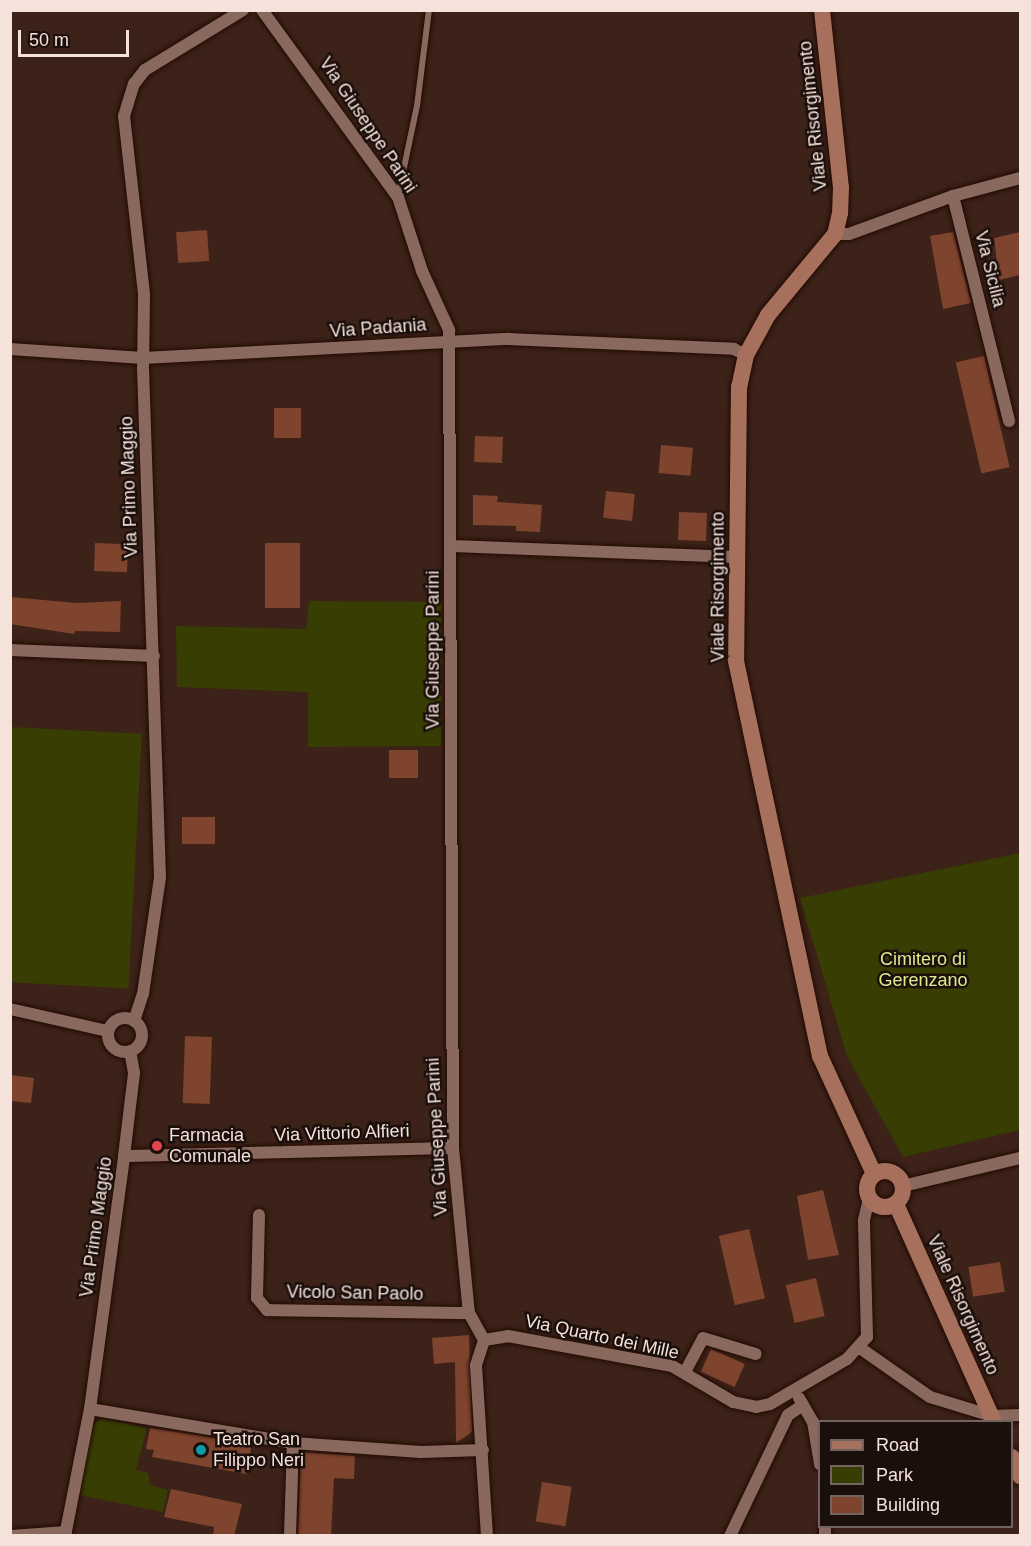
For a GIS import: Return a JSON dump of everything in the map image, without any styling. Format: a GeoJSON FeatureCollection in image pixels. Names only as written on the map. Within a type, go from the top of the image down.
{"type":"FeatureCollection","features":[{"type":"Feature","properties":{"kind":"street","name":"Via Primo Maggio"},"geometry":{"type":"LineString","coordinates":[[134,1021],[145,983],[160,878],[139,226],[124,135],[129,96],[145,70],[243,10]]}},
{"type":"Feature","properties":{"kind":"street","name":"Via Giuseppe Parini"},"geometry":{"type":"LineString","coordinates":[[262,10],[398,197],[422,271],[444,313],[450,341],[452,546],[450,1053],[453,1148],[469,1313],[484,1340]]}},
{"type":"Feature","properties":{"kind":"street","name":"Viale Risorgimento"},"geometry":{"type":"LineString","coordinates":[[822,10],[841,187],[835,234],[768,315],[746,356],[739,387],[735,621],[740,682],[814,1031],[828,1081],[874,1174]]}},
{"type":"Feature","properties":{"kind":"street"},"geometry":{"type":"LineString","coordinates":[[835,234],[849,234],[953,196],[1020,178]]}},
{"type":"Feature","properties":{"kind":"street","name":"Via Sicilia"},"geometry":{"type":"LineString","coordinates":[[953,196],[1009,421]]}},
{"type":"Feature","properties":{"kind":"street","name":"Via Padania"},"geometry":{"type":"LineString","coordinates":[[10,349],[143,358],[510,339],[734,349],[746,356]]}},
{"type":"Feature","properties":{"kind":"street"},"geometry":{"type":"LineString","coordinates":[[452,546],[737,557]]}},
{"type":"Feature","properties":{"kind":"street"},"geometry":{"type":"LineString","coordinates":[[10,650],[154,656]]}},
{"type":"Feature","properties":{"kind":"street"},"geometry":{"type":"LineString","coordinates":[[10,1009],[108,1031]]}},
{"type":"Feature","properties":{"kind":"street"},"geometry":{"type":"LineString","coordinates":[[119,1019],[134,1021],[141,1035],[138,1045],[130,1051],[115,1049],[109,1041],[108,1031],[119,1019]]}},
{"type":"Feature","properties":{"kind":"street","name":"Via Primo Maggio"},"geometry":{"type":"LineString","coordinates":[[66,1534],[90,1409],[124,1156],[134,1073],[130,1051]]}},
{"type":"Feature","properties":{"kind":"street","name":"Via Vittorio Alfieri"},"geometry":{"type":"LineString","coordinates":[[124,1156],[453,1148]]}},
{"type":"Feature","properties":{"kind":"street"},"geometry":{"type":"LineString","coordinates":[[903,1186],[1020,1158]]}},
{"type":"Feature","properties":{"kind":"street"},"geometry":{"type":"LineString","coordinates":[[903,1186],[889,1171],[874,1174],[867,1188],[869,1198],[864,1220],[868,1324],[867,1337],[860,1348],[930,1396],[993,1419],[1020,1415]]}},
{"type":"Feature","properties":{"kind":"street"},"geometry":{"type":"LineString","coordinates":[[869,1198],[878,1206],[896,1204],[903,1186]]}},
{"type":"Feature","properties":{"kind":"street","name":"Viale Risorgimento"},"geometry":{"type":"LineString","coordinates":[[896,1204],[993,1419]]}},
{"type":"Feature","properties":{"kind":"street","name":"Vicolo San Paolo"},"geometry":{"type":"LineString","coordinates":[[259,1215],[257,1298],[267,1310],[469,1313]]}},
{"type":"Feature","properties":{"kind":"street","name":"Via Quarto dei Mille"},"geometry":{"type":"LineString","coordinates":[[484,1340],[508,1336],[672,1366],[747,1406],[770,1404],[795,1392],[860,1348]]}},
{"type":"Feature","properties":{"kind":"street"},"geometry":{"type":"LineString","coordinates":[[685,1372],[703,1338],[756,1354]]}},
{"type":"Feature","properties":{"kind":"street"},"geometry":{"type":"LineString","coordinates":[[484,1340],[476,1365],[487,1536]]}},
{"type":"Feature","properties":{"kind":"street"},"geometry":{"type":"LineString","coordinates":[[795,1392],[817,1438],[818,1451]]}},
{"type":"Feature","properties":{"kind":"street"},"geometry":{"type":"LineString","coordinates":[[730,1536],[788,1415],[803,1405]]}},
{"type":"Feature","properties":{"kind":"street"},"geometry":{"type":"LineString","coordinates":[[90,1409],[293,1443],[421,1452],[483,1450]]}},
{"type":"Feature","properties":{"kind":"street"},"geometry":{"type":"LineString","coordinates":[[290,1536],[293,1443]]}},
{"type":"Feature","properties":{"kind":"street"},"geometry":{"type":"LineString","coordinates":[[1013,1461],[1020,1476]]}},
{"type":"Feature","properties":{"kind":"street"},"geometry":{"type":"LineString","coordinates":[[11,1536],[66,1534]]}},
{"type":"Feature","properties":{"kind":"lane"},"geometry":{"type":"LineString","coordinates":[[398,197],[419,96],[429,10]]}},
{"type":"Feature","properties":{"kind":"green space"},"geometry":{"type":"Polygon","coordinates":[[[309,601],[442,602],[441,746],[308,747],[308,692],[177,687],[176,626],[306,629],[309,601]]]}},
{"type":"Feature","properties":{"kind":"green space"},"geometry":{"type":"Polygon","coordinates":[[[11,727],[142,734],[128,989],[10,982],[11,727]]]}},
{"type":"Feature","properties":{"kind":"green space","name":"Cimitero di Gerenzano"},"geometry":{"type":"Polygon","coordinates":[[[1020,853],[1020,1130],[903,1157],[847,1056],[800,898],[1020,853]]]}},
{"type":"Feature","properties":{"kind":"green space"},"geometry":{"type":"Polygon","coordinates":[[[101,1419],[147,1428],[136,1470],[148,1473],[150,1485],[168,1490],[163,1512],[79,1495],[91,1427],[101,1419]]]}},
{"type":"Feature","properties":{"kind":"building"},"geometry":{"type":"Polygon","coordinates":[[[207,230],[209,261],[178,263],[176,232],[207,230]]]}},
{"type":"Feature","properties":{"kind":"building"},"geometry":{"type":"Polygon","coordinates":[[[953,232],[971,303],[943,309],[930,236],[953,232]]]}},
{"type":"Feature","properties":{"kind":"building"},"geometry":{"type":"Polygon","coordinates":[[[1020,232],[1020,275],[999,280],[994,238],[1020,232]]]}},
{"type":"Feature","properties":{"kind":"building"},"geometry":{"type":"Polygon","coordinates":[[[984,356],[1010,467],[981,474],[956,363],[984,356]]]}},
{"type":"Feature","properties":{"kind":"building"},"geometry":{"type":"Polygon","coordinates":[[[274,408],[301,408],[301,438],[274,438],[274,408]]]}},
{"type":"Feature","properties":{"kind":"building"},"geometry":{"type":"Polygon","coordinates":[[[475,436],[503,437],[502,463],[474,462],[475,436]]]}},
{"type":"Feature","properties":{"kind":"building"},"geometry":{"type":"Polygon","coordinates":[[[661,445],[693,448],[690,476],[659,473],[661,445]]]}},
{"type":"Feature","properties":{"kind":"building"},"geometry":{"type":"Polygon","coordinates":[[[606,491],[635,494],[632,521],[603,518],[606,491]]]}},
{"type":"Feature","properties":{"kind":"building"},"geometry":{"type":"Polygon","coordinates":[[[473,495],[498,496],[497,502],[542,505],[540,532],[516,531],[516,526],[473,525],[473,495]]]}},
{"type":"Feature","properties":{"kind":"building"},"geometry":{"type":"Polygon","coordinates":[[[679,512],[707,513],[706,541],[678,540],[679,512]]]}},
{"type":"Feature","properties":{"kind":"building"},"geometry":{"type":"Polygon","coordinates":[[[95,543],[128,544],[127,572],[94,571],[95,543]]]}},
{"type":"Feature","properties":{"kind":"building"},"geometry":{"type":"Polygon","coordinates":[[[265,543],[300,543],[300,608],[265,608],[265,543]]]}},
{"type":"Feature","properties":{"kind":"building"},"geometry":{"type":"Polygon","coordinates":[[[10,597],[77,603],[121,601],[120,632],[75,631],[74,634],[10,624],[10,597]]]}},
{"type":"Feature","properties":{"kind":"building"},"geometry":{"type":"Polygon","coordinates":[[[389,750],[418,750],[418,778],[389,778],[389,750]]]}},
{"type":"Feature","properties":{"kind":"building"},"geometry":{"type":"Polygon","coordinates":[[[182,817],[215,817],[215,844],[182,844],[182,817]]]}},
{"type":"Feature","properties":{"kind":"building"},"geometry":{"type":"Polygon","coordinates":[[[185,1036],[212,1037],[210,1104],[183,1103],[185,1036]]]}},
{"type":"Feature","properties":{"kind":"building"},"geometry":{"type":"Polygon","coordinates":[[[10,1075],[34,1078],[31,1103],[10,1101],[10,1075]]]}},
{"type":"Feature","properties":{"kind":"building"},"geometry":{"type":"Polygon","coordinates":[[[823,1190],[839,1255],[808,1260],[797,1196],[823,1190]]]}},
{"type":"Feature","properties":{"kind":"building"},"geometry":{"type":"Polygon","coordinates":[[[749,1229],[765,1298],[735,1305],[719,1236],[749,1229]]]}},
{"type":"Feature","properties":{"kind":"building"},"geometry":{"type":"Polygon","coordinates":[[[1000,1262],[1005,1292],[973,1297],[968,1267],[1000,1262]]]}},
{"type":"Feature","properties":{"kind":"building"},"geometry":{"type":"Polygon","coordinates":[[[816,1278],[825,1316],[795,1323],[786,1285],[816,1278]]]}},
{"type":"Feature","properties":{"kind":"building"},"geometry":{"type":"Polygon","coordinates":[[[469,1335],[472,1432],[456,1443],[455,1362],[434,1364],[432,1338],[469,1335]]]}},
{"type":"Feature","properties":{"kind":"building"},"geometry":{"type":"Polygon","coordinates":[[[711,1349],[745,1364],[735,1387],[701,1372],[711,1349]]]}},
{"type":"Feature","properties":{"kind":"building","name":"Teatro San Filippo Neri"},"geometry":{"type":"Polygon","coordinates":[[[150,1428],[252,1444],[246,1474],[152,1457],[154,1450],[146,1449],[150,1428]]]}},
{"type":"Feature","properties":{"kind":"building"},"geometry":{"type":"Polygon","coordinates":[[[301,1452],[355,1456],[354,1479],[334,1478],[331,1536],[298,1536],[301,1452]]]}},
{"type":"Feature","properties":{"kind":"building"},"geometry":{"type":"Polygon","coordinates":[[[542,1482],[572,1487],[565,1526],[536,1522],[542,1482]]]}},
{"type":"Feature","properties":{"kind":"building"},"geometry":{"type":"Polygon","coordinates":[[[171,1489],[242,1504],[234,1536],[213,1536],[214,1527],[164,1517],[171,1489]]]}},
{"type":"Feature","properties":{"kind":"place","name":"Farmacia Comunale"},"geometry":{"type":"Point","coordinates":[157,1146]}},
{"type":"Feature","properties":{"kind":"place","name":"Teatro San Filippo Neri"},"geometry":{"type":"Point","coordinates":[201,1450]}}]}
